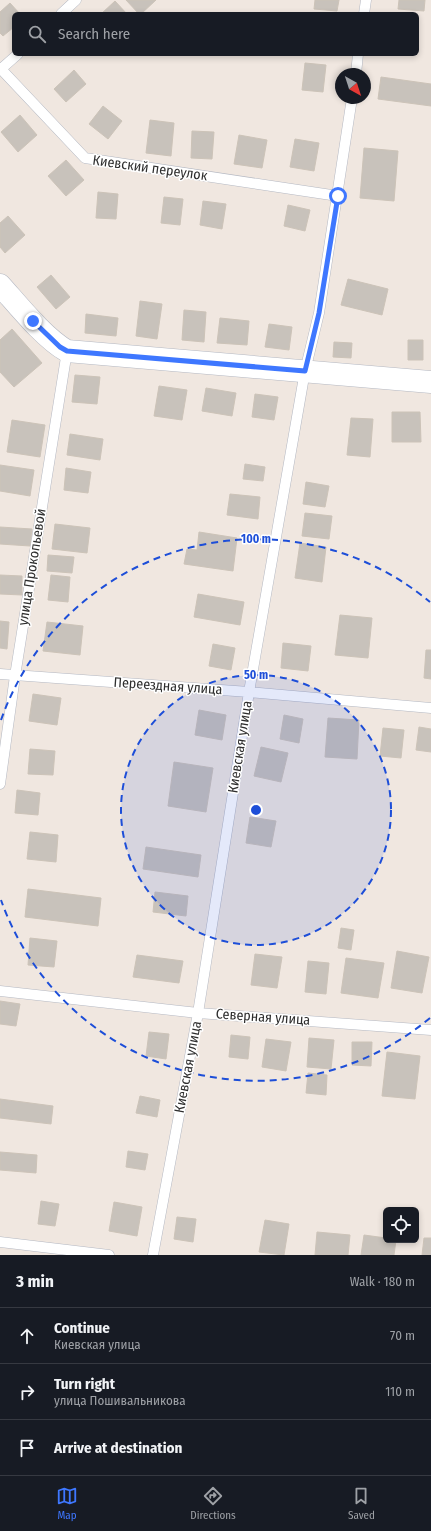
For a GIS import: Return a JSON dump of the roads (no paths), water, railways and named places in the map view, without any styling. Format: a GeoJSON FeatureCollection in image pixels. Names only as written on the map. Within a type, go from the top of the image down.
{"type":"FeatureCollection","features":[{"type":"Feature","properties":{"kind":"main road"},"geometry":{"type":"LineString","coordinates":[[0,285],[33,321],[60,347],[67,351],[431,382]]}},
{"type":"Feature","properties":{"kind":"lane"},"geometry":{"type":"LineString","coordinates":[[63,12],[76,0]]}},
{"type":"Feature","properties":{"kind":"lane"},"geometry":{"type":"LineString","coordinates":[[364,12],[366,0]]}},
{"type":"Feature","properties":{"kind":"lane"},"geometry":{"type":"LineString","coordinates":[[1,69],[16,56]]}},
{"type":"Feature","properties":{"kind":"lane"},"geometry":{"type":"LineString","coordinates":[[357,68],[358,56]]}},
{"type":"Feature","properties":{"kind":"lane","name":"Киевский переулок"},"geometry":{"type":"LineString","coordinates":[[1,69],[85,158],[338,196]]}},
{"type":"Feature","properties":{"kind":"lane","name":"Киевская улица"},"geometry":{"type":"LineString","coordinates":[[153,1255],[198,1013],[249,692],[305,371],[319,313],[351,104]]}},
{"type":"Feature","properties":{"kind":"lane","name":"улица Прокопьевой"},"geometry":{"type":"LineString","coordinates":[[0,784],[15,676],[67,351]]}},
{"type":"Feature","properties":{"kind":"lane","name":"Переездная улица"},"geometry":{"type":"LineString","coordinates":[[0,674],[249,692],[431,708]]}},
{"type":"Feature","properties":{"kind":"lane","name":"Северная улица"},"geometry":{"type":"LineString","coordinates":[[0,990],[198,1013],[431,1030]]}},
{"type":"Feature","properties":{"kind":"lane"},"geometry":{"type":"LineString","coordinates":[[0,1242],[109,1255]]}}]}
